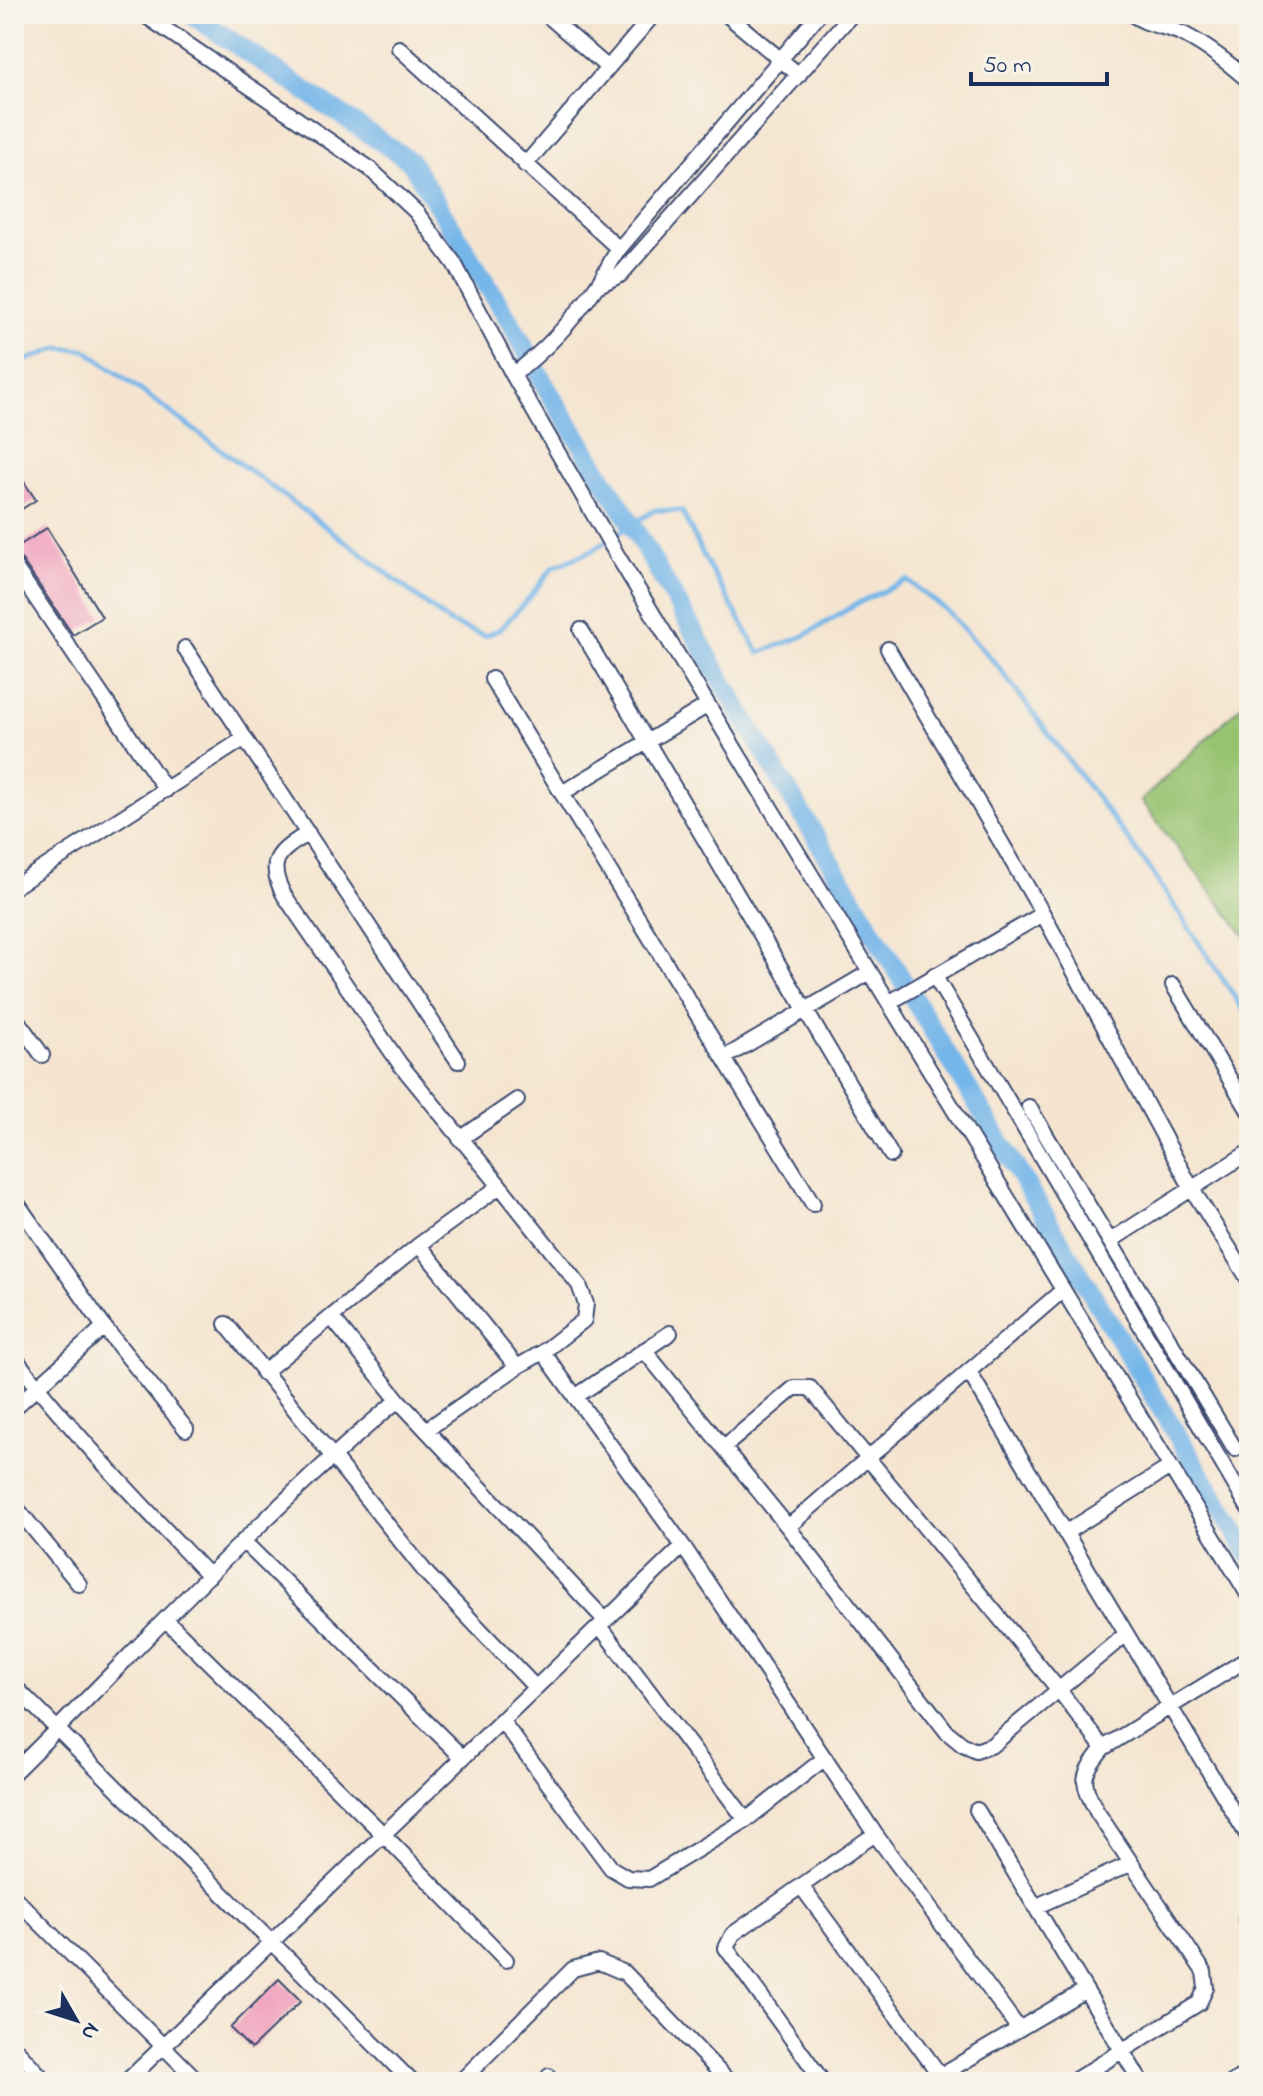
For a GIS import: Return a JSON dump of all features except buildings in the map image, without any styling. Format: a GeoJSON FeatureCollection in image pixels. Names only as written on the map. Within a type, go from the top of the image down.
{"type":"FeatureCollection","features":[{"type":"Feature","properties":{"kind":"street"},"geometry":{"type":"LineString","coordinates":[[143,14],[369,168],[416,212],[454,263],[518,372],[617,555],[870,972],[895,999],[1063,1290],[1249,1596]]}},
{"type":"Feature","properties":{"kind":"street"},"geometry":{"type":"LineString","coordinates":[[546,14],[607,67]]}},
{"type":"Feature","properties":{"kind":"street"},"geometry":{"type":"LineString","coordinates":[[525,165],[654,14]]}},
{"type":"Feature","properties":{"kind":"street"},"geometry":{"type":"LineString","coordinates":[[726,14],[799,75]]}},
{"type":"Feature","properties":{"kind":"street"},"geometry":{"type":"LineString","coordinates":[[518,372],[546,350],[599,285],[607,265],[619,249],[819,14]]}},
{"type":"Feature","properties":{"kind":"street"},"geometry":{"type":"LineString","coordinates":[[599,285],[620,275],[852,14]]}},
{"type":"Feature","properties":{"kind":"street"},"geometry":{"type":"LineString","coordinates":[[1132,14],[1141,22],[1165,20],[1249,81]]}},
{"type":"Feature","properties":{"kind":"street"},"geometry":{"type":"LineString","coordinates":[[399,48],[619,249]]}},
{"type":"Feature","properties":{"kind":"street"},"geometry":{"type":"LineString","coordinates":[[14,566],[166,790]]}},
{"type":"Feature","properties":{"kind":"street"},"geometry":{"type":"LineString","coordinates":[[581,630],[891,1155]]}},
{"type":"Feature","properties":{"kind":"street"},"geometry":{"type":"LineString","coordinates":[[185,648],[458,1061]]}},
{"type":"Feature","properties":{"kind":"street"},"geometry":{"type":"LineString","coordinates":[[888,649],[1043,914],[1192,1189],[1249,1280]]}},
{"type":"Feature","properties":{"kind":"street"},"geometry":{"type":"LineString","coordinates":[[492,679],[813,1204]]}},
{"type":"Feature","properties":{"kind":"street"},"geometry":{"type":"LineString","coordinates":[[562,793],[708,705]]}},
{"type":"Feature","properties":{"kind":"street"},"geometry":{"type":"LineString","coordinates":[[14,887],[245,738]]}},
{"type":"Feature","properties":{"kind":"street"},"geometry":{"type":"LineString","coordinates":[[308,833],[277,857],[274,869],[277,882],[400,1064],[579,1285],[586,1304],[584,1320],[543,1352],[426,1430]]}},
{"type":"Feature","properties":{"kind":"street"},"geometry":{"type":"LineString","coordinates":[[895,999],[1043,914]]}},
{"type":"Feature","properties":{"kind":"street"},"geometry":{"type":"LineString","coordinates":[[724,1058],[870,972]]}},
{"type":"Feature","properties":{"kind":"street"},"geometry":{"type":"LineString","coordinates":[[929,978],[1249,1509]]}},
{"type":"Feature","properties":{"kind":"street"},"geometry":{"type":"LineString","coordinates":[[1173,985],[1249,1111]]}},
{"type":"Feature","properties":{"kind":"street"},"geometry":{"type":"LineString","coordinates":[[14,1016],[42,1055]]}},
{"type":"Feature","properties":{"kind":"street"},"geometry":{"type":"LineString","coordinates":[[460,1139],[517,1100]]}},
{"type":"Feature","properties":{"kind":"street"},"geometry":{"type":"LineString","coordinates":[[1029,1107],[1235,1449]]}},
{"type":"Feature","properties":{"kind":"street"},"geometry":{"type":"LineString","coordinates":[[1110,1241],[1249,1152]]}},
{"type":"Feature","properties":{"kind":"street"},"geometry":{"type":"LineString","coordinates":[[263,1373],[419,1245],[500,1186]]}},
{"type":"Feature","properties":{"kind":"street"},"geometry":{"type":"LineString","coordinates":[[14,1199],[104,1327],[186,1429]]}},
{"type":"Feature","properties":{"kind":"street"},"geometry":{"type":"LineString","coordinates":[[419,1245],[517,1367]]}},
{"type":"Feature","properties":{"kind":"street"},"geometry":{"type":"LineString","coordinates":[[788,1527],[1063,1290]]}},
{"type":"Feature","properties":{"kind":"street"},"geometry":{"type":"LineString","coordinates":[[332,1318],[398,1400],[602,1623],[746,1820]]}},
{"type":"Feature","properties":{"kind":"street"},"geometry":{"type":"LineString","coordinates":[[226,1324],[427,1574],[535,1687]]}},
{"type":"Feature","properties":{"kind":"street"},"geometry":{"type":"LineString","coordinates":[[14,1408],[104,1327]]}},
{"type":"Feature","properties":{"kind":"street"},"geometry":{"type":"LineString","coordinates":[[575,1397],[670,1333]]}},
{"type":"Feature","properties":{"kind":"street"},"geometry":{"type":"LineString","coordinates":[[644,1350],[788,1527],[947,1732],[963,1745],[976,1751],[992,1745],[1126,1634]]}},
{"type":"Feature","properties":{"kind":"street"},"geometry":{"type":"LineString","coordinates":[[543,1352],[683,1546],[875,1834],[1019,2029]]}},
{"type":"Feature","properties":{"kind":"street"},"geometry":{"type":"LineString","coordinates":[[14,1357],[138,1502],[209,1576]]}},
{"type":"Feature","properties":{"kind":"street"},"geometry":{"type":"LineString","coordinates":[[969,1372],[1249,1838]]}},
{"type":"Feature","properties":{"kind":"street"},"geometry":{"type":"LineString","coordinates":[[724,1447],[794,1388],[810,1388],[1059,1690],[1103,1748]]}},
{"type":"Feature","properties":{"kind":"street"},"geometry":{"type":"LineString","coordinates":[[14,1772],[243,1541],[331,1456],[398,1400]]}},
{"type":"Feature","properties":{"kind":"street"},"geometry":{"type":"LineString","coordinates":[[1219,1460],[1249,1438]]}},
{"type":"Feature","properties":{"kind":"street"},"geometry":{"type":"LineString","coordinates":[[1065,1533],[1170,1467]]}},
{"type":"Feature","properties":{"kind":"street"},"geometry":{"type":"LineString","coordinates":[[14,1505],[79,1584]]}},
{"type":"Feature","properties":{"kind":"street"},"geometry":{"type":"LineString","coordinates":[[243,1541],[462,1757]]}},
{"type":"Feature","properties":{"kind":"street"},"geometry":{"type":"LineString","coordinates":[[126,2082],[271,1939],[683,1546]]}},
{"type":"Feature","properties":{"kind":"street"},"geometry":{"type":"LineString","coordinates":[[166,1620],[506,1960]]}},
{"type":"Feature","properties":{"kind":"street"},"geometry":{"type":"LineString","coordinates":[[1072,2082],[1199,2003],[1206,1988],[1204,1972],[1130,1864],[1084,1788],[1087,1767],[1103,1748],[1249,1658]]}},
{"type":"Feature","properties":{"kind":"street"},"geometry":{"type":"LineString","coordinates":[[14,1686],[412,2082]]}},
{"type":"Feature","properties":{"kind":"street"},"geometry":{"type":"LineString","coordinates":[[501,1720],[602,1857],[611,1868],[628,1878],[649,1879],[746,1820],[825,1758]]}},
{"type":"Feature","properties":{"kind":"street"},"geometry":{"type":"LineString","coordinates":[[977,1810],[1141,2082]]}},
{"type":"Feature","properties":{"kind":"street"},"geometry":{"type":"LineString","coordinates":[[823,2082],[726,1948],[733,1934],[875,1834]]}},
{"type":"Feature","properties":{"kind":"street"},"geometry":{"type":"LineString","coordinates":[[1035,1907],[1130,1864]]}},
{"type":"Feature","properties":{"kind":"street"},"geometry":{"type":"LineString","coordinates":[[801,1886],[934,2078],[1085,1990]]}},
{"type":"Feature","properties":{"kind":"street"},"geometry":{"type":"LineString","coordinates":[[14,1897],[199,2082]]}},
{"type":"Feature","properties":{"kind":"street"},"geometry":{"type":"LineString","coordinates":[[460,2082],[573,1969],[599,1962],[625,1973],[729,2082]]}},
{"type":"Feature","properties":{"kind":"street"},"geometry":{"type":"LineString","coordinates":[[14,2047],[46,2082]]}},
{"type":"Feature","properties":{"kind":"street"},"geometry":{"type":"LineString","coordinates":[[1233,2082],[1249,2072]]}},
{"type":"Feature","properties":{"kind":"green space"},"geometry":{"type":"Polygon","coordinates":[[[1249,698],[1249,941],[1141,801],[1249,698]]]}},
{"type":"Feature","properties":{"kind":"waterway"},"geometry":{"type":"LineString","coordinates":[[191,14],[410,161],[512,325],[736,705],[1249,1554]]}},
{"type":"Feature","properties":{"kind":"waterway"},"geometry":{"type":"LineString","coordinates":[[14,365],[59,348],[86,350],[360,552],[450,623],[485,636],[500,629],[553,567],[589,552],[655,510],[682,511],[706,561],[759,653],[804,636],[856,604],[907,580],[947,611],[997,665],[1147,865],[1249,1018]]}}]}
